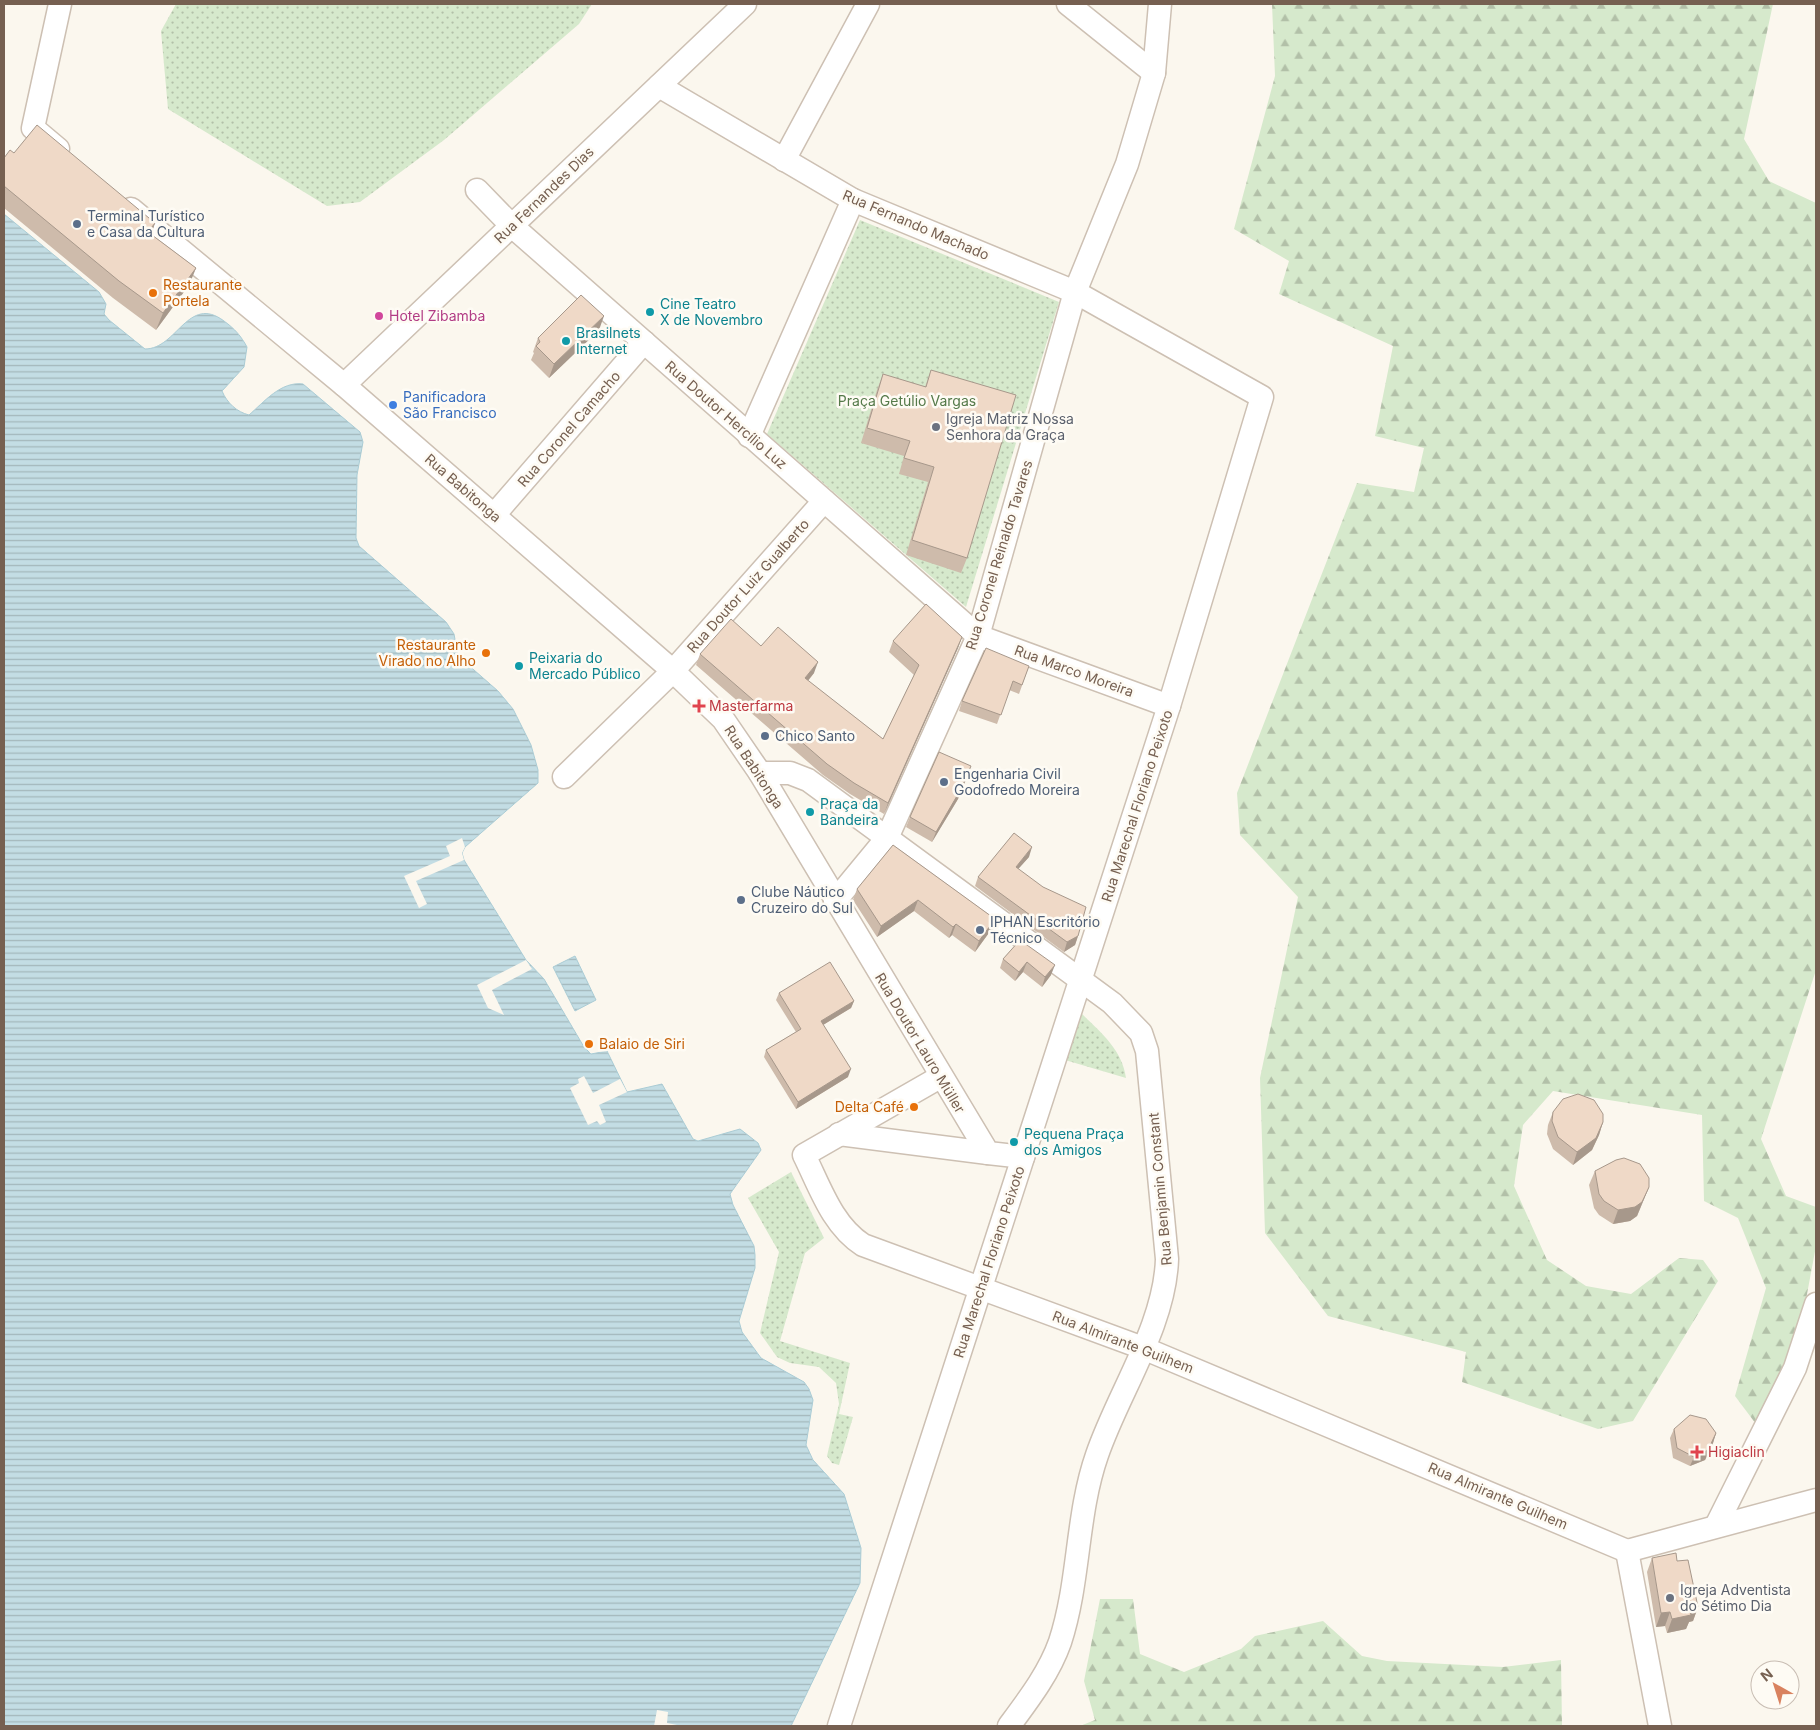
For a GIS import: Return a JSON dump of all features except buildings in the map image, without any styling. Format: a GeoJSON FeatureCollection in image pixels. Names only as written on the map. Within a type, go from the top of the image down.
{"type":"FeatureCollection","features":[{"type":"Feature","properties":{"kind":"street"},"geometry":{"type":"LineString","coordinates":[[60,4],[33,128],[71,159]]}},
{"type":"Feature","properties":{"kind":"street","name":"Rua Fernandes Dias"},"geometry":{"type":"LineString","coordinates":[[344,385],[745,4]]}},
{"type":"Feature","properties":{"kind":"street"},"geometry":{"type":"LineString","coordinates":[[784,160],[868,4]]}},
{"type":"Feature","properties":{"kind":"street"},"geometry":{"type":"LineString","coordinates":[[1068,4],[1154,73]]}},
{"type":"Feature","properties":{"kind":"street","name":"Rua Coronel Reinaldo Tavares"},"geometry":{"type":"LineString","coordinates":[[887,838],[978,636],[1075,292],[1127,164],[1154,73],[1160,4]]}},
{"type":"Feature","properties":{"kind":"street","name":"Rua Fernando Machado"},"geometry":{"type":"LineString","coordinates":[[659,86],[853,200],[1075,292],[1262,397]]}},
{"type":"Feature","properties":{"kind":"street","name":"Rua Doutor Hercílio Luz"},"geometry":{"type":"LineString","coordinates":[[477,190],[512,226],[978,636]]}},
{"type":"Feature","properties":{"kind":"street","name":"Rua Babitonga"},"geometry":{"type":"LineString","coordinates":[[116,197],[344,385],[673,671],[723,719],[760,773],[835,901]]}},
{"type":"Feature","properties":{"kind":"street"},"geometry":{"type":"LineString","coordinates":[[749,436],[853,200]]}},
{"type":"Feature","properties":{"kind":"street","name":"Rua Coronel Camacho"},"geometry":{"type":"LineString","coordinates":[[494,515],[644,342]]}},
{"type":"Feature","properties":{"kind":"street","name":"Rua Marechal Floriano Peixoto"},"geometry":{"type":"LineString","coordinates":[[839,1726],[1170,706],[1262,397]]}},
{"type":"Feature","properties":{"kind":"street","name":"Rua Doutor Luiz Gualberto"},"geometry":{"type":"LineString","coordinates":[[564,777],[673,671],[824,501]]}},
{"type":"Feature","properties":{"kind":"street","name":"Rua Marco Moreira"},"geometry":{"type":"LineString","coordinates":[[978,636],[1170,706]]}},
{"type":"Feature","properties":{"kind":"street"},"geometry":{"type":"LineString","coordinates":[[760,773],[790,773],[808,780],[887,838],[835,901]]}},
{"type":"Feature","properties":{"kind":"street","name":"Rua Benjamin Constant"},"geometry":{"type":"LineString","coordinates":[[887,838],[1081,979],[1126,1016],[1141,1033],[1147,1051],[1167,1259],[1167,1276],[1143,1348],[1108,1427],[1088,1484],[1071,1601],[1060,1641],[1049,1669],[1010,1726]]}},
{"type":"Feature","properties":{"kind":"street","name":"Rua Doutor Lauro Müller"},"geometry":{"type":"LineString","coordinates":[[835,901],[940,1077],[988,1153]]}},
{"type":"Feature","properties":{"kind":"street","name":"Rua Almirante Guilhem"},"geometry":{"type":"LineString","coordinates":[[940,1077],[804,1155],[837,1222],[848,1235],[863,1245],[1143,1348],[1627,1550]]}},
{"type":"Feature","properties":{"kind":"street"},"geometry":{"type":"LineString","coordinates":[[839,1134],[1023,1157]]}},
{"type":"Feature","properties":{"kind":"street"},"geometry":{"type":"LineString","coordinates":[[1716,1526],[1795,1368],[1816,1304]]}},
{"type":"Feature","properties":{"kind":"street"},"geometry":{"type":"LineString","coordinates":[[1660,1726],[1627,1550],[1816,1500]]}},
{"type":"Feature","properties":{"kind":"green space"},"geometry":{"type":"Polygon","coordinates":[[[176,4],[592,4],[579,24],[444,140],[360,202],[327,206],[168,109],[161,31],[176,4]]]}},
{"type":"Feature","properties":{"kind":"green space"},"geometry":{"type":"Polygon","coordinates":[[[1272,4],[1773,4],[1744,139],[1769,181],[1816,203],[1816,970],[1761,1139],[1786,1196],[1816,1207],[1816,1246],[1796,1353],[1759,1428],[1735,1396],[1766,1288],[1738,1218],[1704,1201],[1702,1115],[1553,1091],[1523,1125],[1514,1186],[1547,1260],[1586,1286],[1631,1294],[1679,1258],[1703,1260],[1718,1281],[1633,1421],[1598,1429],[1462,1382],[1466,1352],[1328,1316],[1265,1233],[1260,1078],[1298,897],[1240,835],[1237,793],[1357,483],[1414,492],[1424,448],[1375,436],[1393,346],[1279,294],[1289,261],[1234,229],[1275,76],[1272,4]]]}},
{"type":"Feature","properties":{"kind":"green space","name":"Praça Getúlio Vargas"},"geometry":{"type":"Polygon","coordinates":[[[860,220],[1059,302],[966,607],[767,434],[860,220]]]}},
{"type":"Feature","properties":{"kind":"green space"},"geometry":{"type":"Polygon","coordinates":[[[1080,1012],[1115,1050],[1124,1068],[1126,1078],[1065,1060],[1080,1012]]]}},
{"type":"Feature","properties":{"kind":"green space"},"geometry":{"type":"Polygon","coordinates":[[[791,1172],[824,1238],[805,1253],[780,1341],[850,1363],[839,1414],[853,1417],[839,1465],[832,1463],[827,1456],[839,1404],[836,1383],[819,1367],[790,1363],[777,1357],[760,1333],[779,1252],[748,1198],[791,1172]]]}},
{"type":"Feature","properties":{"kind":"green space"},"geometry":{"type":"Polygon","coordinates":[[[1100,1599],[1133,1599],[1140,1654],[1184,1672],[1241,1649],[1255,1636],[1323,1621],[1362,1656],[1387,1661],[1503,1667],[1561,1660],[1562,1726],[1080,1726],[1095,1720],[1084,1681],[1100,1599]]]}},
{"type":"Feature","properties":{"kind":"water"},"geometry":{"type":"Polygon","coordinates":[[[4,214],[99,292],[106,304],[104,314],[145,349],[156,347],[166,341],[192,318],[201,314],[212,314],[228,324],[247,347],[244,367],[222,391],[230,403],[240,412],[249,415],[280,389],[295,384],[303,384],[360,432],[363,442],[357,475],[356,538],[359,546],[446,622],[454,634],[458,656],[498,691],[513,709],[531,745],[538,770],[538,783],[465,847],[462,853],[464,860],[526,960],[544,979],[584,1047],[591,1054],[607,1051],[627,1092],[662,1084],[693,1139],[698,1141],[740,1129],[758,1143],[761,1150],[730,1194],[733,1205],[754,1246],[755,1255],[755,1268],[739,1321],[742,1332],[761,1358],[804,1382],[809,1389],[813,1400],[806,1445],[813,1460],[844,1494],[861,1548],[860,1583],[791,1726],[4,1726],[4,214]]]}},
{"type":"Feature","properties":{"kind":"water"},"geometry":{"type":"Polygon","coordinates":[[[575,956],[596,1000],[575,1011],[553,967],[575,956]]]}},
{"type":"Feature","properties":{"kind":"pier"},"geometry":{"type":"Polygon","coordinates":[[[462,838],[465,847],[462,853],[464,860],[416,881],[427,904],[419,908],[404,876],[450,856],[446,846],[462,838]]]}},
{"type":"Feature","properties":{"kind":"pier"},"geometry":{"type":"Polygon","coordinates":[[[526,960],[532,969],[492,990],[504,1015],[488,1008],[477,985],[526,960]]]}},
{"type":"Feature","properties":{"kind":"pier"},"geometry":{"type":"Polygon","coordinates":[[[584,1076],[593,1093],[620,1079],[627,1092],[599,1105],[606,1122],[600,1125],[597,1121],[588,1125],[570,1088],[579,1083],[578,1079],[584,1076]]]}},
{"type":"Feature","properties":{"kind":"pier"},"geometry":{"type":"Polygon","coordinates":[[[657,1710],[668,1712],[667,1723],[682,1726],[654,1726],[657,1710]]]}},
{"type":"Feature","properties":{"kind":"place","name":"Terminal Turístico e Casa da Cultura"},"geometry":{"type":"Point","coordinates":[77,224]}},
{"type":"Feature","properties":{"kind":"place","name":"Restaurante Portela"},"geometry":{"type":"Point","coordinates":[153,293]}},
{"type":"Feature","properties":{"kind":"place","name":"Cine Teatro X de Novembro"},"geometry":{"type":"Point","coordinates":[650,312]}},
{"type":"Feature","properties":{"kind":"place","name":"Hotel Zibamba"},"geometry":{"type":"Point","coordinates":[379,316]}},
{"type":"Feature","properties":{"kind":"place","name":"Brasilnets Internet"},"geometry":{"type":"Point","coordinates":[566,341]}},
{"type":"Feature","properties":{"kind":"place","name":"Panificadora São Francisco"},"geometry":{"type":"Point","coordinates":[393,405]}},
{"type":"Feature","properties":{"kind":"place","name":"Igreja Matriz Nossa Senhora da Graça"},"geometry":{"type":"Point","coordinates":[936,427]}},
{"type":"Feature","properties":{"kind":"place","name":"Restaurante Virado no Alho"},"geometry":{"type":"Point","coordinates":[486,653]}},
{"type":"Feature","properties":{"kind":"place","name":"Peixaria do Mercado Público"},"geometry":{"type":"Point","coordinates":[519,666]}},
{"type":"Feature","properties":{"kind":"place","name":"Masterfarma"},"geometry":{"type":"Point","coordinates":[699,706]}},
{"type":"Feature","properties":{"kind":"place","name":"Chico Santo"},"geometry":{"type":"Point","coordinates":[765,736]}},
{"type":"Feature","properties":{"kind":"place","name":"Engenharia Civil Godofredo Moreira"},"geometry":{"type":"Point","coordinates":[944,782]}},
{"type":"Feature","properties":{"kind":"place","name":"Praça da Bandeira"},"geometry":{"type":"Point","coordinates":[810,812]}},
{"type":"Feature","properties":{"kind":"place","name":"Clube Náutico Cruzeiro do Sul"},"geometry":{"type":"Point","coordinates":[741,900]}},
{"type":"Feature","properties":{"kind":"place","name":"IPHAN Escritório Técnico"},"geometry":{"type":"Point","coordinates":[980,930]}},
{"type":"Feature","properties":{"kind":"place","name":"Balaio de Siri"},"geometry":{"type":"Point","coordinates":[589,1044]}},
{"type":"Feature","properties":{"kind":"place","name":"Delta Café"},"geometry":{"type":"Point","coordinates":[914,1107]}},
{"type":"Feature","properties":{"kind":"place","name":"Pequena Praça dos Amigos"},"geometry":{"type":"Point","coordinates":[1014,1142]}},
{"type":"Feature","properties":{"kind":"place","name":"Higiaclin"},"geometry":{"type":"Point","coordinates":[1697,1452]}},
{"type":"Feature","properties":{"kind":"place","name":"Igreja Adventista do Sétimo Dia"},"geometry":{"type":"Point","coordinates":[1670,1598]}}]}
